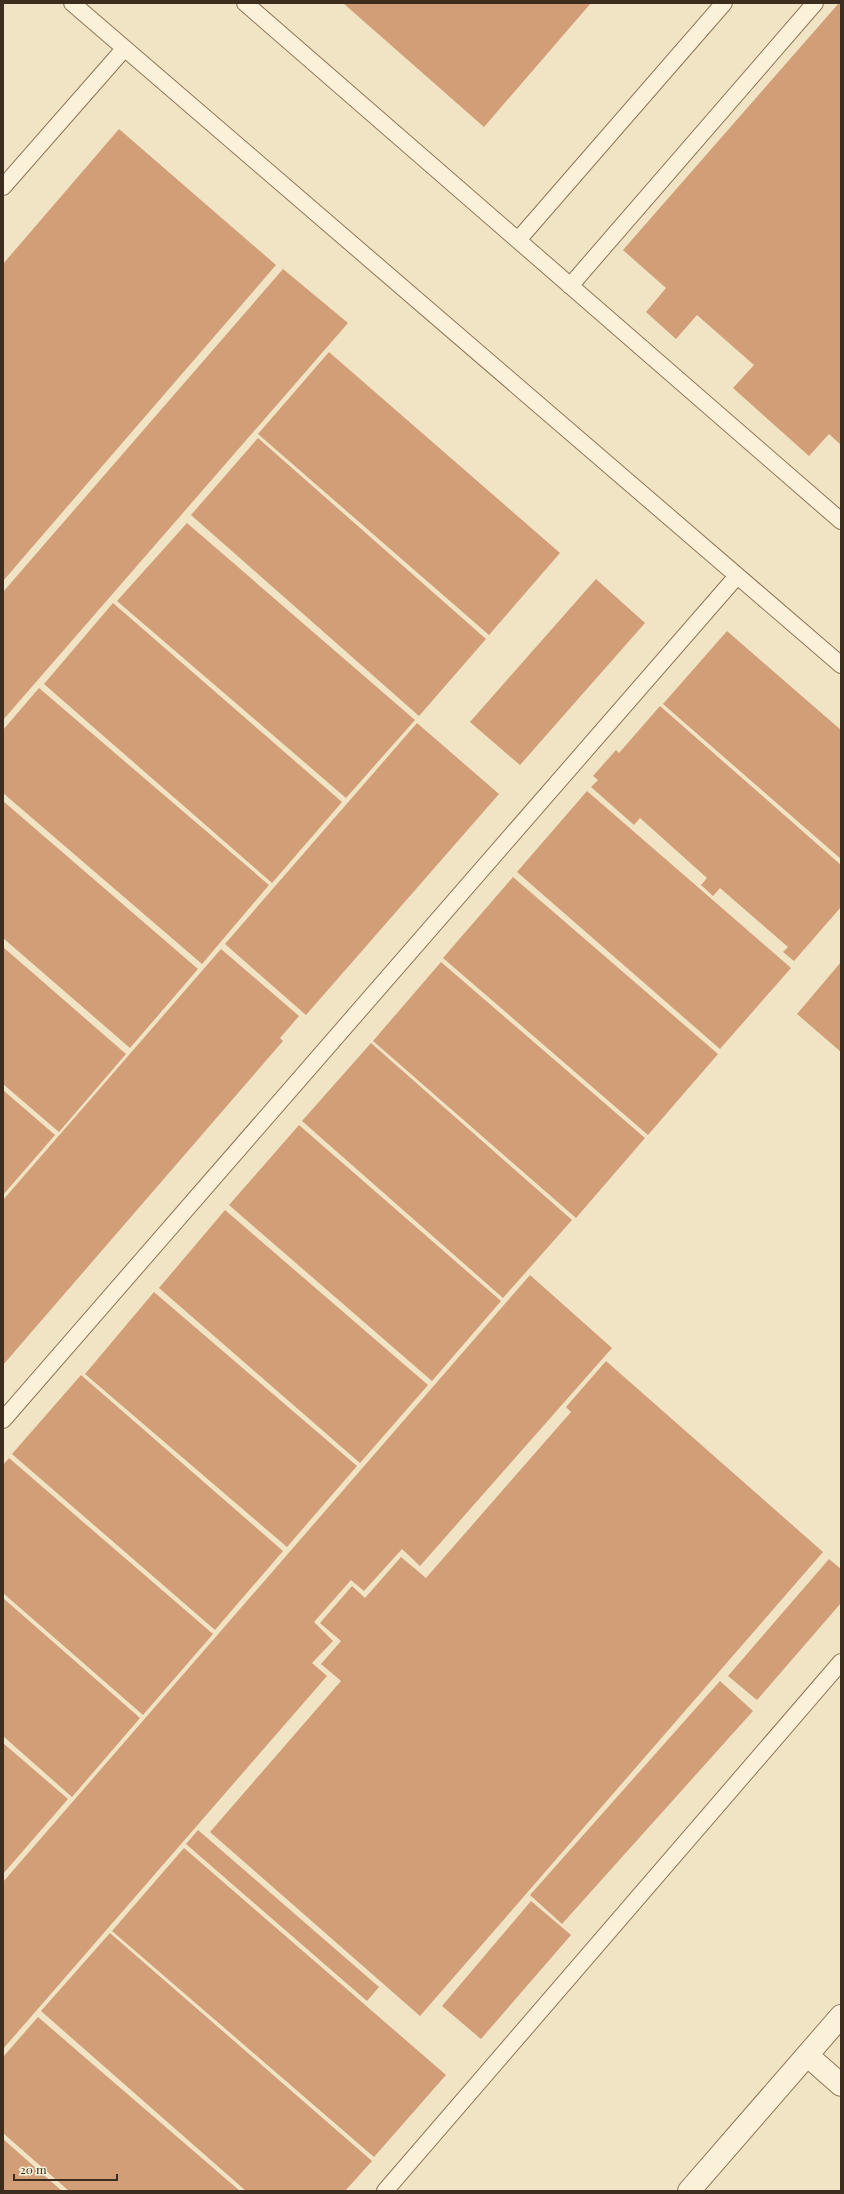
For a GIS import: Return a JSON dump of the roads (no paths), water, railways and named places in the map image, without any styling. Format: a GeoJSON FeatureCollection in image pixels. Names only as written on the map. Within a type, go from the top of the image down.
{"type":"FeatureCollection","features":[{"type":"Feature","properties":{"kind":"street"},"geometry":{"type":"LineString","coordinates":[[689,2191],[841,2016]]}},
{"type":"Feature","properties":{"kind":"street"},"geometry":{"type":"LineString","coordinates":[[807,2055],[841,2085]]}},
{"type":"Feature","properties":{"kind":"lane"},"geometry":{"type":"LineString","coordinates":[[72,3],[315,215],[841,665]]}},
{"type":"Feature","properties":{"kind":"lane"},"geometry":{"type":"LineString","coordinates":[[245,3],[841,521]]}},
{"type":"Feature","properties":{"kind":"lane"},"geometry":{"type":"LineString","coordinates":[[518,240],[724,3]]}},
{"type":"Feature","properties":{"kind":"lane"},"geometry":{"type":"LineString","coordinates":[[570,286],[815,3]]}},
{"type":"Feature","properties":{"kind":"lane"},"geometry":{"type":"LineString","coordinates":[[3,187],[124,49]]}},
{"type":"Feature","properties":{"kind":"lane"},"geometry":{"type":"LineString","coordinates":[[3,1420],[737,576]]}},
{"type":"Feature","properties":{"kind":"lane"},"geometry":{"type":"LineString","coordinates":[[385,2191],[841,1662]]}}]}
